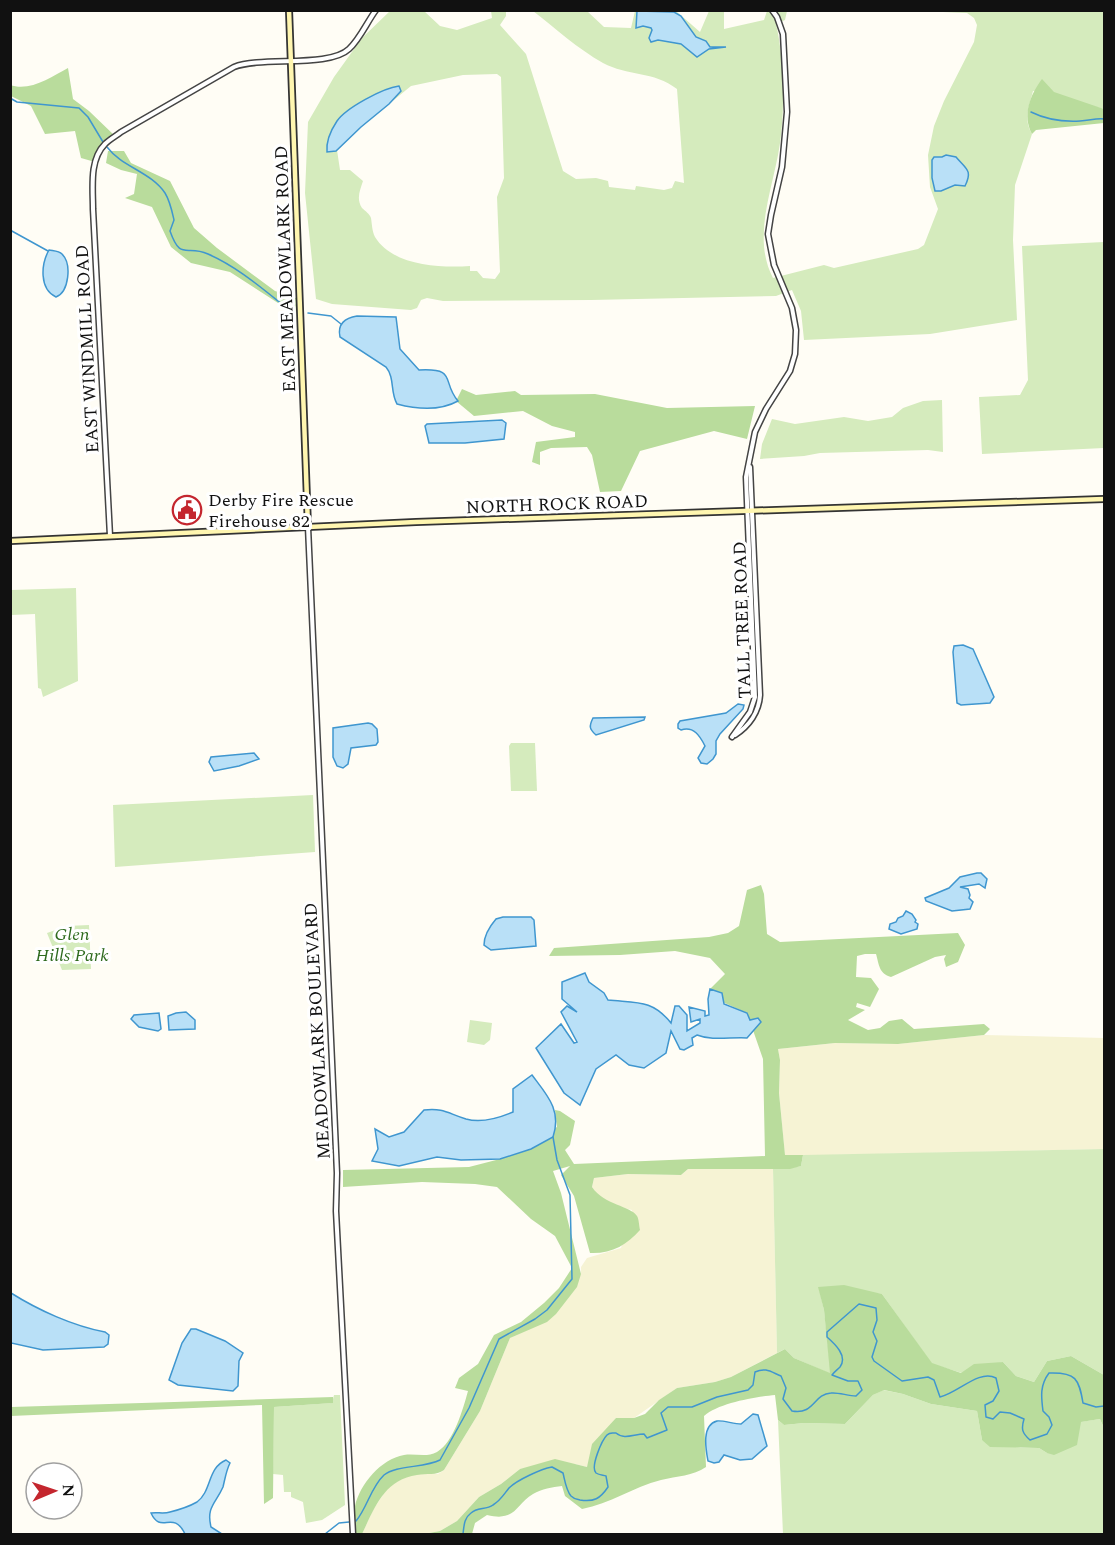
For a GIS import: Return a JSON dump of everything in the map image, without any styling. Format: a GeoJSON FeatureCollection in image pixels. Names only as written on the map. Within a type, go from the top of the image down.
{"type":"FeatureCollection","features":[{"type":"Feature","properties":{"kind":"main road","name":"EAST MEADOWLARK ROAD"},"geometry":{"type":"LineString","coordinates":[[289,10],[308,527]]}},
{"type":"Feature","properties":{"kind":"main road","name":"NORTH ROCK ROAD"},"geometry":{"type":"LineString","coordinates":[[10,541],[308,527],[1104,499]]}},
{"type":"Feature","properties":{"kind":"street"},"geometry":{"type":"LineString","coordinates":[[291,61],[336,56],[345,52],[352,46],[376,10]]}},
{"type":"Feature","properties":{"kind":"street","name":"TALL TREE ROAD"},"geometry":{"type":"LineString","coordinates":[[750,511],[759,702],[750,721],[732,737],[750,712],[755,697],[750,511],[749,464],[755,432],[766,409],[790,371],[795,354],[796,330],[792,308],[774,265],[768,234],[782,167],[786,112],[783,34],[772,10]]}},
{"type":"Feature","properties":{"kind":"street","name":"EAST WINDMILL ROAD"},"geometry":{"type":"LineString","coordinates":[[110,536],[93,209],[95,162],[106,142],[234,66],[252,62],[291,61]]}},
{"type":"Feature","properties":{"kind":"street","name":"MEADOWLARK BOULEVARD"},"geometry":{"type":"LineString","coordinates":[[308,527],[336,1151],[336,1211],[353,1534]]}},
{"type":"Feature","properties":{"kind":"shaded area"},"geometry":{"type":"Polygon","coordinates":[[[984,1035],[1104,1038],[1104,1149],[785,1156],[779,1093],[778,1049],[835,1043],[898,1044],[984,1035]]]}},
{"type":"Feature","properties":{"kind":"shaded area"},"geometry":{"type":"Polygon","coordinates":[[[688,1169],[773,1169],[777,1353],[731,1377],[677,1388],[634,1418],[616,1418],[587,1467],[575,1464],[520,1469],[479,1497],[457,1521],[440,1531],[424,1534],[362,1534],[373,1510],[388,1487],[407,1476],[424,1473],[438,1474],[444,1470],[480,1411],[510,1338],[525,1330],[581,1274],[581,1267],[587,1258],[621,1248],[632,1210],[619,1207],[598,1196],[592,1187],[594,1178],[628,1174],[681,1175],[688,1169]]]}},
{"type":"Feature","properties":{"kind":"green space"},"geometry":{"type":"Polygon","coordinates":[[[390,11],[424,11],[440,26],[457,30],[492,18],[491,11],[506,11],[506,16],[500,25],[526,54],[563,171],[576,179],[596,178],[608,181],[609,187],[635,190],[636,186],[664,190],[672,188],[675,181],[684,183],[677,89],[659,79],[603,63],[533,11],[587,11],[604,27],[631,28],[635,11],[676,11],[700,32],[709,11],[724,11],[724,29],[764,20],[767,11],[787,11],[785,20],[776,24],[782,67],[783,115],[764,228],[767,262],[773,278],[824,265],[834,268],[918,249],[924,245],[938,209],[930,187],[928,155],[934,126],[974,42],[977,25],[974,18],[967,13],[918,11],[1104,11],[1104,109],[1033,91],[1027,118],[1032,134],[1015,185],[1013,240],[1017,320],[930,334],[804,340],[801,311],[792,290],[776,296],[443,301],[427,298],[421,300],[417,308],[411,310],[332,304],[316,299],[305,193],[308,122],[334,77],[362,38],[390,11]],[[497,74],[463,75],[411,86],[352,134],[337,150],[340,170],[350,170],[363,181],[359,194],[360,205],[371,218],[375,237],[393,254],[418,263],[470,266],[470,271],[477,271],[483,278],[495,279],[500,272],[497,197],[504,178],[501,77],[497,74]]]}},
{"type":"Feature","properties":{"kind":"green space"},"geometry":{"type":"Polygon","coordinates":[[[842,11],[918,11],[848,12],[842,11]]]}},
{"type":"Feature","properties":{"kind":"green space"},"geometry":{"type":"Polygon","coordinates":[[[68,68],[73,99],[115,136],[107,142],[95,162],[81,158],[75,131],[45,134],[31,106],[11,96],[10,85],[25,87],[33,85],[68,68]]]}},
{"type":"Feature","properties":{"kind":"green space"},"geometry":{"type":"Polygon","coordinates":[[[1042,79],[1054,92],[1104,109],[1104,123],[1036,130],[1032,134],[1028,120],[1029,105],[1042,79]]]}},
{"type":"Feature","properties":{"kind":"green space"},"geometry":{"type":"Polygon","coordinates":[[[108,151],[124,151],[131,163],[170,181],[194,228],[275,291],[296,298],[295,314],[230,272],[191,263],[171,247],[152,207],[125,198],[134,194],[137,174],[106,163],[108,151]]]}},
{"type":"Feature","properties":{"kind":"green space"},"geometry":{"type":"Polygon","coordinates":[[[1104,242],[1104,448],[982,454],[979,397],[1020,395],[1028,380],[1022,246],[1104,242]]]}},
{"type":"Feature","properties":{"kind":"green space"},"geometry":{"type":"Polygon","coordinates":[[[462,389],[476,395],[515,391],[521,395],[595,394],[667,408],[755,406],[747,439],[714,431],[640,451],[621,491],[600,492],[592,455],[587,447],[551,448],[540,452],[540,465],[532,462],[536,442],[575,437],[575,432],[552,426],[523,411],[474,416],[456,401],[462,389]]]}},
{"type":"Feature","properties":{"kind":"green space"},"geometry":{"type":"Polygon","coordinates":[[[942,400],[943,452],[928,450],[820,453],[760,459],[762,444],[772,419],[795,424],[844,417],[868,421],[892,417],[903,408],[923,401],[942,400]]]}},
{"type":"Feature","properties":{"kind":"green space"},"geometry":{"type":"Polygon","coordinates":[[[76,588],[78,681],[43,697],[41,689],[38,688],[35,614],[11,615],[11,590],[76,588]]]}},
{"type":"Feature","properties":{"kind":"green space"},"geometry":{"type":"Polygon","coordinates":[[[511,743],[535,743],[537,791],[511,791],[509,746],[511,743]]]}},
{"type":"Feature","properties":{"kind":"green space"},"geometry":{"type":"Polygon","coordinates":[[[313,795],[315,852],[115,867],[113,805],[313,795]]]}},
{"type":"Feature","properties":{"kind":"green space"},"geometry":{"type":"Polygon","coordinates":[[[761,885],[764,894],[767,934],[780,942],[958,933],[965,945],[958,962],[946,967],[944,959],[946,955],[935,957],[891,977],[882,971],[876,954],[857,956],[856,977],[871,978],[879,989],[870,1007],[857,1003],[856,1007],[865,1010],[848,1020],[868,1030],[880,1028],[889,1021],[902,1019],[914,1029],[984,1024],[990,1029],[984,1035],[898,1044],[835,1043],[778,1049],[779,1093],[785,1155],[803,1155],[801,1166],[790,1169],[688,1169],[681,1175],[628,1174],[594,1178],[592,1187],[597,1193],[634,1213],[638,1219],[640,1230],[630,1240],[612,1250],[590,1253],[574,1196],[561,1175],[570,1166],[553,1171],[561,1193],[581,1274],[577,1287],[547,1322],[510,1338],[480,1411],[444,1470],[438,1473],[417,1475],[396,1483],[376,1505],[362,1534],[355,1534],[355,1506],[367,1481],[380,1467],[395,1457],[429,1455],[443,1447],[453,1433],[468,1391],[455,1388],[459,1378],[478,1364],[494,1335],[521,1322],[544,1303],[559,1288],[572,1268],[555,1236],[531,1219],[497,1187],[422,1182],[343,1187],[343,1170],[469,1167],[500,1159],[557,1127],[555,1110],[575,1121],[570,1145],[565,1150],[574,1164],[765,1156],[763,1059],[747,1013],[718,1000],[710,989],[725,974],[710,958],[675,951],[620,955],[549,956],[554,948],[709,937],[728,933],[739,926],[747,890],[761,885]]]}},
{"type":"Feature","properties":{"kind":"green space","name":"Glen Hills Park"},"geometry":{"type":"Polygon","coordinates":[[[89,925],[91,969],[62,970],[47,933],[67,926],[89,925]]]}},
{"type":"Feature","properties":{"kind":"green space"},"geometry":{"type":"Polygon","coordinates":[[[470,1020],[492,1023],[490,1040],[484,1045],[467,1042],[470,1020]]]}},
{"type":"Feature","properties":{"kind":"green space"},"geometry":{"type":"Polygon","coordinates":[[[1104,1149],[1104,1375],[1071,1356],[1047,1361],[1034,1382],[1016,1376],[1003,1362],[962,1373],[932,1364],[882,1294],[819,1288],[824,1310],[831,1374],[794,1358],[785,1349],[777,1353],[773,1169],[801,1166],[803,1155],[1104,1149]]]}},
{"type":"Feature","properties":{"kind":"green space"},"geometry":{"type":"Polygon","coordinates":[[[844,1285],[882,1294],[932,1363],[961,1373],[974,1364],[1003,1362],[1016,1376],[1034,1382],[1047,1361],[1071,1356],[1104,1375],[1104,1428],[1100,1419],[1081,1422],[1077,1445],[1054,1455],[1039,1448],[990,1447],[982,1440],[977,1411],[931,1404],[884,1390],[873,1395],[845,1424],[784,1425],[778,1420],[775,1395],[758,1397],[728,1404],[704,1416],[706,1467],[696,1472],[651,1483],[582,1509],[565,1496],[562,1486],[551,1488],[533,1494],[510,1514],[497,1517],[487,1515],[475,1523],[472,1534],[424,1534],[440,1531],[457,1521],[479,1497],[520,1469],[555,1459],[587,1467],[592,1444],[616,1418],[634,1418],[645,1414],[659,1400],[677,1388],[731,1377],[785,1349],[794,1358],[830,1373],[824,1310],[818,1287],[844,1285]]]}},
{"type":"Feature","properties":{"kind":"green space"},"geometry":{"type":"Polygon","coordinates":[[[883,1390],[931,1404],[977,1411],[982,1440],[1021,1448],[1039,1448],[1047,1453],[1080,1422],[1100,1419],[1104,1428],[1104,1534],[783,1534],[778,1420],[784,1425],[845,1424],[873,1395],[883,1390]]]}},
{"type":"Feature","properties":{"kind":"green space"},"geometry":{"type":"Polygon","coordinates":[[[334,1395],[340,1395],[345,1505],[322,1520],[306,1523],[303,1502],[291,1497],[291,1492],[284,1492],[283,1475],[273,1474],[274,1407],[332,1403],[334,1395]]]}},
{"type":"Feature","properties":{"kind":"green space"},"geometry":{"type":"Polygon","coordinates":[[[333,1397],[333,1403],[274,1407],[273,1498],[264,1504],[262,1405],[11,1416],[11,1407],[333,1397]]]}},
{"type":"Feature","properties":{"kind":"water"},"geometry":{"type":"Polygon","coordinates":[[[637,11],[674,12],[681,16],[696,37],[706,41],[710,47],[726,47],[709,49],[697,57],[681,44],[658,40],[651,42],[649,38],[651,28],[643,26],[636,28],[637,11]]]}},
{"type":"Feature","properties":{"kind":"water"},"geometry":{"type":"Polygon","coordinates":[[[399,86],[401,91],[389,104],[336,151],[327,152],[331,132],[337,121],[348,110],[384,90],[399,86]]]}},
{"type":"Feature","properties":{"kind":"water"},"geometry":{"type":"Polygon","coordinates":[[[946,155],[956,157],[965,167],[968,173],[967,181],[965,186],[955,185],[935,191],[932,160],[934,157],[946,155]]]}},
{"type":"Feature","properties":{"kind":"water"},"geometry":{"type":"Polygon","coordinates":[[[49,250],[61,253],[67,264],[68,277],[64,290],[56,297],[50,293],[43,276],[44,262],[49,250]]]}},
{"type":"Feature","properties":{"kind":"water"},"geometry":{"type":"Polygon","coordinates":[[[357,316],[396,317],[400,349],[419,370],[439,371],[444,374],[458,401],[428,408],[397,404],[391,376],[386,367],[340,337],[339,332],[343,322],[357,316]]]}},
{"type":"Feature","properties":{"kind":"water"},"geometry":{"type":"Polygon","coordinates":[[[502,420],[506,423],[504,439],[465,443],[429,443],[425,426],[427,424],[502,420]]]}},
{"type":"Feature","properties":{"kind":"water"},"geometry":{"type":"Polygon","coordinates":[[[963,645],[973,649],[994,697],[990,703],[961,705],[957,703],[953,652],[954,646],[963,645]]]}},
{"type":"Feature","properties":{"kind":"water"},"geometry":{"type":"Polygon","coordinates":[[[738,704],[744,705],[743,709],[720,734],[716,741],[716,754],[713,759],[707,764],[701,763],[698,758],[705,746],[701,739],[690,729],[681,730],[678,724],[680,721],[726,713],[738,704]]]}},
{"type":"Feature","properties":{"kind":"water"},"geometry":{"type":"Polygon","coordinates":[[[645,717],[644,720],[596,735],[590,727],[593,718],[645,717]]]}},
{"type":"Feature","properties":{"kind":"water"},"geometry":{"type":"Polygon","coordinates":[[[368,723],[377,729],[378,742],[376,745],[351,748],[348,764],[343,768],[337,766],[333,757],[333,728],[368,723]]]}},
{"type":"Feature","properties":{"kind":"water"},"geometry":{"type":"Polygon","coordinates":[[[254,753],[259,759],[214,771],[209,762],[211,757],[254,753]]]}},
{"type":"Feature","properties":{"kind":"water"},"geometry":{"type":"Polygon","coordinates":[[[981,873],[987,879],[985,888],[979,884],[960,887],[968,889],[969,898],[973,902],[970,909],[952,911],[926,901],[925,898],[949,888],[960,877],[981,873]]]}},
{"type":"Feature","properties":{"kind":"water"},"geometry":{"type":"Polygon","coordinates":[[[906,911],[916,920],[917,929],[901,934],[889,929],[890,924],[896,922],[906,911]]]}},
{"type":"Feature","properties":{"kind":"water"},"geometry":{"type":"Polygon","coordinates":[[[531,917],[534,920],[536,946],[491,950],[484,945],[486,934],[496,919],[531,917]]]}},
{"type":"Feature","properties":{"kind":"water"},"geometry":{"type":"Polygon","coordinates":[[[585,973],[589,982],[604,993],[608,1000],[635,1002],[650,1006],[664,1015],[671,1023],[675,1006],[679,1006],[687,1015],[687,1031],[700,1023],[700,1019],[691,1022],[689,1007],[705,1011],[705,1016],[709,1015],[710,989],[722,993],[724,1004],[747,1013],[750,1020],[758,1018],[761,1022],[747,1038],[715,1038],[697,1035],[692,1038],[693,1045],[684,1050],[680,1049],[671,1031],[666,1053],[644,1068],[629,1065],[616,1055],[596,1069],[580,1105],[564,1093],[536,1048],[561,1024],[574,1043],[577,1042],[561,1012],[567,1006],[577,1012],[562,999],[562,982],[585,973]]]}},
{"type":"Feature","properties":{"kind":"water"},"geometry":{"type":"Polygon","coordinates":[[[186,1012],[195,1020],[195,1029],[169,1030],[168,1016],[186,1012]]]}},
{"type":"Feature","properties":{"kind":"water"},"geometry":{"type":"Polygon","coordinates":[[[159,1013],[161,1029],[158,1031],[139,1027],[131,1019],[134,1015],[159,1013]]]}},
{"type":"Feature","properties":{"kind":"water"},"geometry":{"type":"Polygon","coordinates":[[[532,1075],[552,1103],[556,1119],[553,1137],[531,1149],[500,1159],[461,1160],[437,1157],[399,1166],[372,1161],[378,1149],[375,1129],[389,1137],[404,1132],[424,1110],[441,1110],[466,1119],[477,1120],[508,1114],[513,1112],[513,1089],[532,1075]]]}},
{"type":"Feature","properties":{"kind":"water"},"geometry":{"type":"Polygon","coordinates":[[[11,1293],[56,1317],[105,1332],[109,1335],[108,1344],[104,1347],[43,1350],[11,1343],[11,1293]]]}},
{"type":"Feature","properties":{"kind":"water"},"geometry":{"type":"Polygon","coordinates":[[[191,1329],[225,1341],[243,1353],[239,1361],[238,1386],[233,1391],[178,1385],[169,1380],[182,1343],[191,1329]]]}},
{"type":"Feature","properties":{"kind":"water"},"geometry":{"type":"Polygon","coordinates":[[[753,1414],[758,1415],[767,1446],[752,1459],[740,1460],[724,1455],[719,1462],[708,1461],[706,1438],[712,1423],[719,1421],[741,1424],[753,1414]]]}},
{"type":"Feature","properties":{"kind":"water"},"geometry":{"type":"Polygon","coordinates":[[[226,1460],[230,1463],[223,1487],[212,1506],[210,1515],[211,1527],[222,1534],[185,1534],[176,1523],[163,1523],[155,1519],[151,1513],[168,1513],[197,1502],[205,1492],[216,1468],[226,1460]]]}},
{"type":"Feature","properties":{"kind":"waterway"},"geometry":{"type":"LineString","coordinates":[[10,98],[17,102],[79,108],[88,117],[103,142]]}},
{"type":"Feature","properties":{"kind":"waterway"},"geometry":{"type":"LineString","coordinates":[[1031,112],[1061,121],[1104,119]]}},
{"type":"Feature","properties":{"kind":"waterway"},"geometry":{"type":"LineString","coordinates":[[107,147],[120,160],[152,180],[165,193],[174,220],[170,231],[177,246],[185,250],[201,251],[231,266],[292,312]]}},
{"type":"Feature","properties":{"kind":"waterway"},"geometry":{"type":"LineString","coordinates":[[10,230],[48,251]]}},
{"type":"Feature","properties":{"kind":"waterway"},"geometry":{"type":"LineString","coordinates":[[308,313],[331,316],[341,324]]}},
{"type":"Feature","properties":{"kind":"waterway"},"geometry":{"type":"LineString","coordinates":[[356,1521],[384,1475],[440,1460],[469,1408],[499,1339],[547,1310],[572,1279],[570,1195],[557,1160],[553,1137]]}},
{"type":"Feature","properties":{"kind":"waterway"},"geometry":{"type":"LineString","coordinates":[[463,1534],[466,1520],[473,1511],[493,1505],[513,1485],[547,1468],[552,1467],[563,1473],[568,1491],[573,1498],[585,1501],[596,1499],[608,1487],[606,1476],[596,1473],[594,1465],[608,1434],[616,1433],[626,1436],[644,1434],[647,1438],[667,1430],[661,1413],[668,1407],[692,1407],[717,1397],[748,1390],[753,1385],[755,1372],[762,1370],[781,1376],[786,1388],[783,1399],[792,1411],[805,1410],[825,1394],[856,1396],[862,1390],[858,1381],[848,1381],[832,1375],[840,1367],[842,1355],[827,1337],[827,1332],[859,1304],[876,1308],[877,1320],[873,1332],[877,1341],[872,1357],[874,1361],[902,1381],[928,1377],[934,1380],[940,1397],[976,1379],[989,1376],[996,1378],[999,1391],[993,1401],[985,1405],[986,1417],[993,1419],[1000,1412],[1010,1413],[1024,1419],[1023,1431],[1030,1440],[1047,1434],[1052,1425],[1049,1417],[1043,1411],[1042,1400],[1043,1386],[1049,1373],[1071,1376],[1078,1383],[1083,1403],[1096,1407],[1104,1406]]}},
{"type":"Feature","properties":{"kind":"waterway"},"geometry":{"type":"LineString","coordinates":[[325,1534],[339,1523],[349,1522]]}},
{"type":"Feature","properties":{"kind":"place","name":"Derby Fire Rescue Firehouse 82"},"geometry":{"type":"Point","coordinates":[187,510]}}]}
